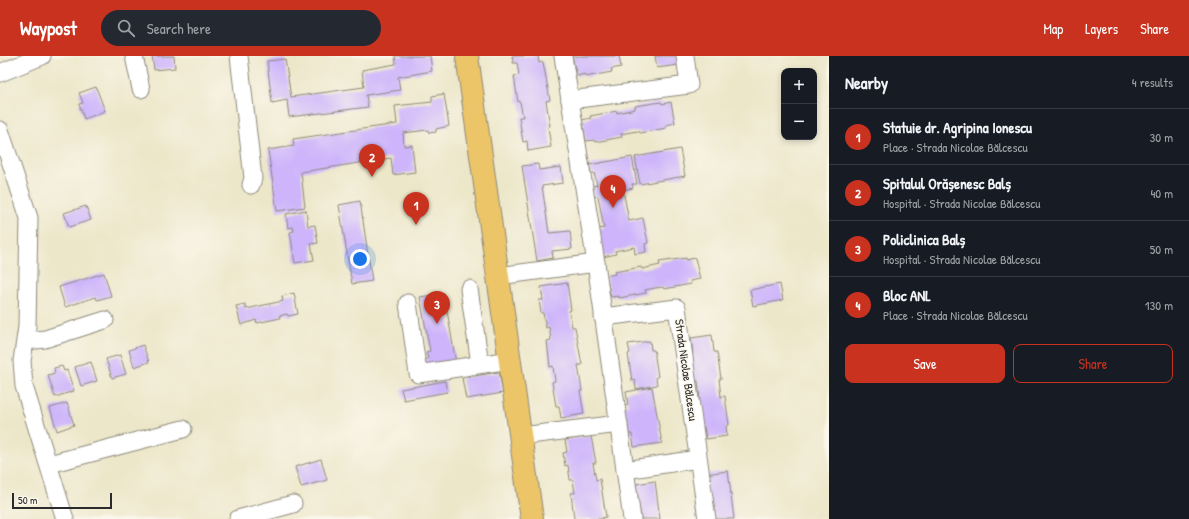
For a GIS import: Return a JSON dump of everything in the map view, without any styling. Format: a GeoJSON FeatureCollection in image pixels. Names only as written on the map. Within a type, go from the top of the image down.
{"type":"FeatureCollection","features":[{"type":"Feature","properties":{"kind":"main road"},"geometry":{"type":"LineString","coordinates":[[467,56],[532,519]]}},
{"type":"Feature","properties":{"kind":"street"},"geometry":{"type":"LineString","coordinates":[[0,73],[42,56]]}},
{"type":"Feature","properties":{"kind":"street"},"geometry":{"type":"LineString","coordinates":[[134,56],[141,89]]}},
{"type":"Feature","properties":{"kind":"street"},"geometry":{"type":"LineString","coordinates":[[239,56],[253,178],[251,185]]}},
{"type":"Feature","properties":{"kind":"street"},"geometry":{"type":"LineString","coordinates":[[563,56],[596,263],[632,519]]}},
{"type":"Feature","properties":{"kind":"street"},"geometry":{"type":"LineString","coordinates":[[570,100],[689,85],[685,56]]}},
{"type":"Feature","properties":{"kind":"street"},"geometry":{"type":"LineString","coordinates":[[0,130],[29,218],[28,327],[22,361],[24,386],[65,519]]}},
{"type":"Feature","properties":{"kind":"street"},"geometry":{"type":"LineString","coordinates":[[498,276],[596,263]]}},
{"type":"Feature","properties":{"kind":"street"},"geometry":{"type":"LineString","coordinates":[[469,288],[480,364]]}},
{"type":"Feature","properties":{"kind":"street"},"geometry":{"type":"LineString","coordinates":[[408,303],[418,374],[510,360]]}},
{"type":"Feature","properties":{"kind":"street","name":"Strada Nicolae Bălcescu"},"geometry":{"type":"LineString","coordinates":[[603,317],[677,308],[707,519]]}},
{"type":"Feature","properties":{"kind":"street"},"geometry":{"type":"LineString","coordinates":[[26,341],[45,340],[105,320]]}},
{"type":"Feature","properties":{"kind":"street"},"geometry":{"type":"LineString","coordinates":[[521,436],[619,424]]}},
{"type":"Feature","properties":{"kind":"street"},"geometry":{"type":"LineString","coordinates":[[49,464],[183,429]]}},
{"type":"Feature","properties":{"kind":"street"},"geometry":{"type":"LineString","coordinates":[[625,470],[698,459]]}},
{"type":"Feature","properties":{"kind":"street"},"geometry":{"type":"LineString","coordinates":[[238,519],[293,504]]}},
{"type":"Feature","properties":{"kind":"building"},"geometry":{"type":"Polygon","coordinates":[[[152,56],[174,56],[175,68],[154,70],[152,56]]]}},
{"type":"Feature","properties":{"kind":"building"},"geometry":{"type":"Polygon","coordinates":[[[395,56],[430,56],[432,71],[398,77],[400,90],[366,95],[368,107],[289,117],[287,100],[272,103],[267,61],[285,59],[291,97],[364,87],[362,70],[396,64],[395,56]]]}},
{"type":"Feature","properties":{"kind":"building"},"geometry":{"type":"Polygon","coordinates":[[[512,56],[538,56],[539,63],[543,62],[550,100],[546,101],[550,126],[548,127],[551,147],[528,151],[527,141],[523,142],[519,117],[523,117],[520,102],[518,102],[514,76],[519,75],[517,63],[513,63],[512,56]]]}},
{"type":"Feature","properties":{"kind":"building"},"geometry":{"type":"Polygon","coordinates":[[[572,56],[619,56],[621,67],[611,69],[612,72],[585,77],[585,74],[577,76],[572,56]]]}},
{"type":"Feature","properties":{"kind":"building"},"geometry":{"type":"Polygon","coordinates":[[[655,56],[677,56],[678,65],[657,68],[655,56]]]}},
{"type":"Feature","properties":{"kind":"building"},"geometry":{"type":"Polygon","coordinates":[[[96,87],[105,111],[84,119],[79,104],[83,103],[79,93],[96,87]]]}},
{"type":"Feature","properties":{"kind":"building"},"geometry":{"type":"Polygon","coordinates":[[[444,94],[449,126],[436,129],[436,132],[429,133],[428,130],[403,133],[404,146],[412,145],[415,172],[393,175],[391,158],[301,172],[305,207],[277,211],[268,150],[294,146],[293,139],[397,124],[395,106],[432,102],[432,96],[444,94]]]}},
{"type":"Feature","properties":{"kind":"building"},"geometry":{"type":"Polygon","coordinates":[[[661,102],[662,104],[671,102],[675,123],[666,125],[666,128],[640,133],[639,131],[631,132],[621,134],[622,137],[595,142],[594,140],[586,141],[582,120],[591,118],[590,116],[617,111],[617,113],[635,109],[635,106],[661,102]]]}},
{"type":"Feature","properties":{"kind":"building"},"geometry":{"type":"Polygon","coordinates":[[[680,149],[685,176],[640,184],[635,157],[680,149]]]}},
{"type":"Feature","properties":{"kind":"building"},"geometry":{"type":"Polygon","coordinates":[[[632,157],[637,184],[632,184],[633,188],[623,190],[629,221],[643,218],[648,243],[645,244],[646,252],[635,254],[634,247],[615,251],[616,254],[603,257],[598,229],[604,228],[598,196],[594,197],[592,186],[597,185],[594,173],[591,173],[589,165],[632,157]]]}},
{"type":"Feature","properties":{"kind":"building"},"geometry":{"type":"Polygon","coordinates":[[[538,164],[539,170],[561,167],[563,183],[542,186],[549,233],[570,231],[572,249],[552,251],[553,258],[537,261],[522,166],[538,164]]]}},
{"type":"Feature","properties":{"kind":"building"},"geometry":{"type":"Polygon","coordinates":[[[360,201],[372,281],[352,284],[339,205],[360,201]]]}},
{"type":"Feature","properties":{"kind":"building"},"geometry":{"type":"Polygon","coordinates":[[[86,206],[91,220],[69,227],[64,213],[86,206]]]}},
{"type":"Feature","properties":{"kind":"building"},"geometry":{"type":"Polygon","coordinates":[[[306,210],[308,226],[315,225],[318,243],[311,244],[314,260],[295,263],[290,232],[294,231],[293,227],[288,228],[286,214],[306,210]]]}},
{"type":"Feature","properties":{"kind":"building"},"geometry":{"type":"Polygon","coordinates":[[[686,258],[686,260],[695,258],[700,279],[690,281],[691,284],[664,289],[663,287],[655,288],[645,290],[646,293],[619,298],[619,296],[611,297],[606,276],[615,274],[614,272],[641,267],[642,269],[660,265],[659,262],[686,258]]]}},
{"type":"Feature","properties":{"kind":"building"},"geometry":{"type":"Polygon","coordinates":[[[104,273],[111,296],[97,300],[96,297],[65,307],[59,287],[104,273]]]}},
{"type":"Feature","properties":{"kind":"building"},"geometry":{"type":"Polygon","coordinates":[[[567,283],[571,310],[569,311],[572,327],[575,327],[582,365],[578,365],[584,414],[561,418],[559,406],[556,406],[552,382],[555,381],[553,366],[550,367],[547,341],[551,340],[549,327],[546,328],[543,313],[541,313],[539,300],[543,300],[541,287],[567,283]]]}},
{"type":"Feature","properties":{"kind":"building"},"geometry":{"type":"Polygon","coordinates":[[[780,284],[783,300],[753,306],[750,290],[780,284]]]}},
{"type":"Feature","properties":{"kind":"building"},"geometry":{"type":"Polygon","coordinates":[[[294,293],[298,314],[288,316],[287,314],[279,316],[280,318],[257,323],[256,320],[241,325],[236,306],[245,304],[246,309],[283,301],[282,296],[294,293]]]}},
{"type":"Feature","properties":{"kind":"building"},"geometry":{"type":"Polygon","coordinates":[[[444,293],[456,363],[425,368],[423,360],[428,359],[426,352],[430,351],[420,297],[444,293]]]}},
{"type":"Feature","properties":{"kind":"building"},"geometry":{"type":"Polygon","coordinates":[[[712,335],[714,352],[717,352],[721,379],[719,379],[721,397],[725,396],[729,425],[726,426],[727,436],[706,439],[704,427],[702,428],[698,400],[700,400],[698,381],[694,382],[691,338],[712,335]]]}},
{"type":"Feature","properties":{"kind":"building"},"geometry":{"type":"Polygon","coordinates":[[[650,341],[651,350],[654,350],[658,377],[656,377],[657,385],[636,389],[635,380],[632,381],[628,344],[650,341]]]}},
{"type":"Feature","properties":{"kind":"building"},"geometry":{"type":"Polygon","coordinates":[[[143,345],[149,362],[134,367],[129,350],[143,345]]]}},
{"type":"Feature","properties":{"kind":"building"},"geometry":{"type":"Polygon","coordinates":[[[120,355],[126,374],[112,378],[106,359],[120,355]]]}},
{"type":"Feature","properties":{"kind":"building"},"geometry":{"type":"Polygon","coordinates":[[[91,362],[97,381],[81,386],[75,367],[91,362]]]}},
{"type":"Feature","properties":{"kind":"building"},"geometry":{"type":"Polygon","coordinates":[[[62,366],[64,371],[67,370],[74,391],[55,397],[48,375],[55,373],[54,368],[62,366]]]}},
{"type":"Feature","properties":{"kind":"building"},"geometry":{"type":"Polygon","coordinates":[[[499,372],[503,393],[466,399],[462,378],[499,372]]]}},
{"type":"Feature","properties":{"kind":"building"},"geometry":{"type":"Polygon","coordinates":[[[445,381],[447,392],[404,400],[401,389],[445,381]]]}},
{"type":"Feature","properties":{"kind":"building"},"geometry":{"type":"Polygon","coordinates":[[[652,387],[662,443],[634,447],[632,434],[629,434],[624,406],[628,405],[626,392],[652,387]]]}},
{"type":"Feature","properties":{"kind":"building"},"geometry":{"type":"Polygon","coordinates":[[[67,403],[74,425],[57,431],[50,408],[67,403]]]}},
{"type":"Feature","properties":{"kind":"building"},"geometry":{"type":"Polygon","coordinates":[[[591,436],[596,463],[593,463],[596,480],[600,479],[606,517],[602,519],[574,519],[571,493],[575,493],[573,480],[570,480],[568,465],[565,466],[563,453],[567,452],[565,440],[591,436]]]}},
{"type":"Feature","properties":{"kind":"building"},"geometry":{"type":"Polygon","coordinates":[[[321,459],[327,480],[301,487],[295,467],[321,459]]]}},
{"type":"Feature","properties":{"kind":"building"},"geometry":{"type":"Polygon","coordinates":[[[728,471],[734,519],[710,519],[705,474],[728,471]]]}},
{"type":"Feature","properties":{"kind":"building"},"geometry":{"type":"Polygon","coordinates":[[[655,481],[660,519],[641,519],[636,484],[655,481]]]}},
{"type":"Feature","properties":{"kind":"place","name":"Spitalul Orășenesc Balș"},"geometry":{"type":"Point","coordinates":[372,177]}},
{"type":"Feature","properties":{"kind":"place","name":"Bloc ANL"},"geometry":{"type":"Point","coordinates":[613,208]}},
{"type":"Feature","properties":{"kind":"place","name":"Statuie dr. Agripina Ionescu"},"geometry":{"type":"Point","coordinates":[416,225]}},
{"type":"Feature","properties":{"kind":"place","name":"Policlinica Balș"},"geometry":{"type":"Point","coordinates":[437,324]}}]}
